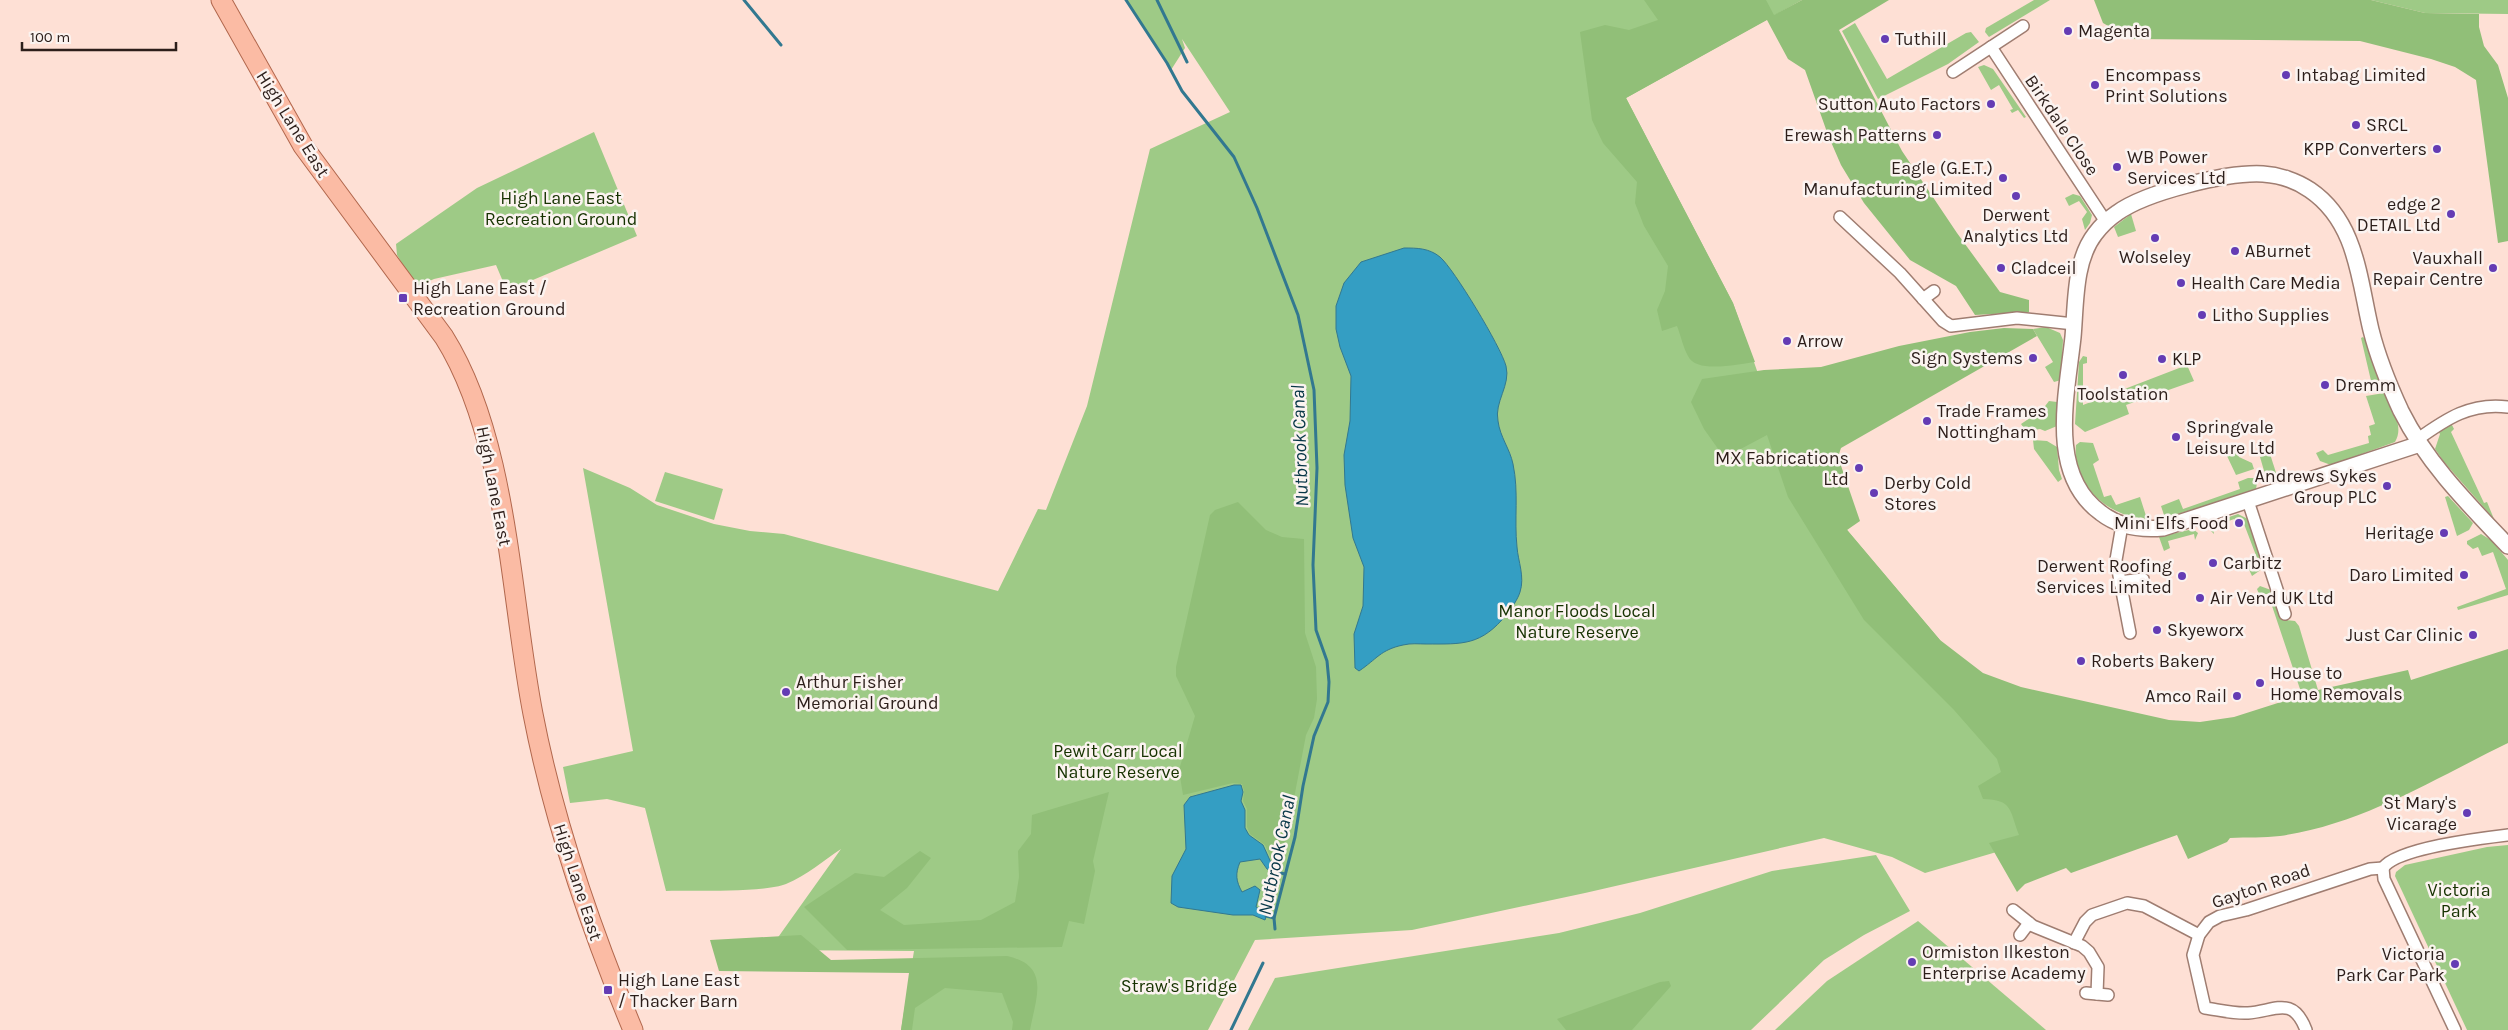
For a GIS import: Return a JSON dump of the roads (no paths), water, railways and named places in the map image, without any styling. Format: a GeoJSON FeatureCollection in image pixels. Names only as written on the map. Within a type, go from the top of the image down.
{"type":"FeatureCollection","features":[{"type":"Feature","properties":{"kind":"main road","name":"High Lane East"},"geometry":{"type":"LineString","coordinates":[[221,0],[303,146],[444,337],[468,383],[479,415],[495,480],[526,676],[548,786],[569,859],[593,929],[634,1030]]}},
{"type":"Feature","properties":{"kind":"street"},"geometry":{"type":"LineString","coordinates":[[1953,72],[2023,26]]}},
{"type":"Feature","properties":{"kind":"street","name":"Birkdale Close"},"geometry":{"type":"LineString","coordinates":[[1991,47],[2106,222]]}},
{"type":"Feature","properties":{"kind":"street"},"geometry":{"type":"LineString","coordinates":[[2508,407],[2480,406],[2470,408],[2441,423],[2419,442],[2163,528],[2140,529],[2122,525],[2104,516],[2084,498],[2073,480],[2066,454],[2065,422],[2074,324],[2084,256],[2092,238],[2106,222],[2128,206],[2210,180],[2264,174],[2298,183],[2320,197],[2338,217],[2352,245],[2377,353],[2398,404],[2419,442],[2449,483],[2508,546]]}},
{"type":"Feature","properties":{"kind":"street"},"geometry":{"type":"LineString","coordinates":[[1840,217],[1900,274],[1943,321],[1951,326],[2017,318],[2074,324]]}},
{"type":"Feature","properties":{"kind":"street"},"geometry":{"type":"LineString","coordinates":[[1924,299],[1934,291]]}},
{"type":"Feature","properties":{"kind":"street"},"geometry":{"type":"LineString","coordinates":[[2248,501],[2285,614]]}},
{"type":"Feature","properties":{"kind":"street"},"geometry":{"type":"LineString","coordinates":[[2122,525],[2117,552],[2119,582],[2130,633]]}},
{"type":"Feature","properties":{"kind":"street"},"geometry":{"type":"LineString","coordinates":[[2119,582],[2143,578]]}},
{"type":"Feature","properties":{"kind":"street","name":"Gayton Road"},"geometry":{"type":"LineString","coordinates":[[2200,934],[2209,922],[2220,916],[2246,910],[2370,869],[2383,868],[2399,857],[2450,843],[2508,835]]}},
{"type":"Feature","properties":{"kind":"street"},"geometry":{"type":"LineString","coordinates":[[2383,868],[2384,879],[2455,1030]]}},
{"type":"Feature","properties":{"kind":"street"},"geometry":{"type":"LineString","coordinates":[[2074,943],[2088,918],[2112,906],[2127,903],[2144,906],[2200,934],[2194,948],[2194,960],[2205,1008],[2201,1020]]}},
{"type":"Feature","properties":{"kind":"street"},"geometry":{"type":"LineString","coordinates":[[2013,910],[2029,923],[2086,949],[2096,961],[2097,994]]}},
{"type":"Feature","properties":{"kind":"street"},"geometry":{"type":"LineString","coordinates":[[2020,935],[2029,923]]}},
{"type":"Feature","properties":{"kind":"street"},"geometry":{"type":"LineString","coordinates":[[2205,1008],[2248,1013],[2278,1007],[2287,1008],[2298,1014],[2306,1030]]}},
{"type":"Feature","properties":{"kind":"water"},"geometry":{"type":"Polygon","coordinates":[[[1404,248],[1427,250],[1440,257],[1447,264],[1487,326],[1506,366],[1506,380],[1497,414],[1499,427],[1512,459],[1515,474],[1516,537],[1522,575],[1521,586],[1518,598],[1507,614],[1480,638],[1461,643],[1406,644],[1395,647],[1384,652],[1359,671],[1355,668],[1354,634],[1363,606],[1364,567],[1353,538],[1345,485],[1344,455],[1350,421],[1351,376],[1340,347],[1336,329],[1336,306],[1344,283],[1361,262],[1404,248]]]}},
{"type":"Feature","properties":{"kind":"water"},"geometry":{"type":"Polygon","coordinates":[[[1234,785],[1241,785],[1243,792],[1241,801],[1245,810],[1245,828],[1249,835],[1263,845],[1273,867],[1277,870],[1276,873],[1267,869],[1260,859],[1240,862],[1237,870],[1237,881],[1242,892],[1255,886],[1260,890],[1256,907],[1267,913],[1265,920],[1253,915],[1233,915],[1178,907],[1171,903],[1172,876],[1186,849],[1184,805],[1190,797],[1234,785]]]}},
{"type":"Feature","properties":{"kind":"waterway"},"geometry":{"type":"LineString","coordinates":[[744,0],[781,45]]}},
{"type":"Feature","properties":{"kind":"waterway","name":"Nutbrook Canal"},"geometry":{"type":"LineString","coordinates":[[1126,0],[1167,63],[1182,91],[1234,157],[1257,208],[1298,315],[1314,390],[1317,468],[1313,565],[1316,630],[1327,661],[1328,702],[1314,736],[1303,786],[1295,837],[1274,918],[1275,929]]}},
{"type":"Feature","properties":{"kind":"waterway"},"geometry":{"type":"LineString","coordinates":[[1157,0],[1187,62]]}},
{"type":"Feature","properties":{"kind":"waterway"},"geometry":{"type":"LineString","coordinates":[[1276,872],[1285,874]]}},
{"type":"Feature","properties":{"kind":"waterway"},"geometry":{"type":"LineString","coordinates":[[1266,916],[1274,918]]}},
{"type":"Feature","properties":{"kind":"waterway","name":"Nutbrook Canal"},"geometry":{"type":"LineString","coordinates":[[1231,1030],[1263,963]]}},
{"type":"Feature","properties":{"kind":"place","name":"Magenta"},"geometry":{"type":"Point","coordinates":[2068,31]}},
{"type":"Feature","properties":{"kind":"place","name":"Tuthill"},"geometry":{"type":"Point","coordinates":[1885,39]}},
{"type":"Feature","properties":{"kind":"place","name":"Intabag Limited"},"geometry":{"type":"Point","coordinates":[2286,75]}},
{"type":"Feature","properties":{"kind":"place","name":"Encompass Print Solutions"},"geometry":{"type":"Point","coordinates":[2095,85]}},
{"type":"Feature","properties":{"kind":"place","name":"Sutton Auto Factors"},"geometry":{"type":"Point","coordinates":[1991,104]}},
{"type":"Feature","properties":{"kind":"place","name":"SRCL"},"geometry":{"type":"Point","coordinates":[2356,125]}},
{"type":"Feature","properties":{"kind":"place","name":"Erewash Patterns"},"geometry":{"type":"Point","coordinates":[1937,135]}},
{"type":"Feature","properties":{"kind":"place","name":"KPP Converters"},"geometry":{"type":"Point","coordinates":[2437,149]}},
{"type":"Feature","properties":{"kind":"place","name":"WB Power Services Ltd"},"geometry":{"type":"Point","coordinates":[2117,167]}},
{"type":"Feature","properties":{"kind":"place","name":"Eagle (G.E.T.) Manufacturing Limited"},"geometry":{"type":"Point","coordinates":[2003,178]}},
{"type":"Feature","properties":{"kind":"place","name":"Derwent Analytics Ltd"},"geometry":{"type":"Point","coordinates":[2016,196]}},
{"type":"Feature","properties":{"kind":"place","name":"edge 2 DETAIL Ltd"},"geometry":{"type":"Point","coordinates":[2451,214]}},
{"type":"Feature","properties":{"kind":"place","name":"Wolseley"},"geometry":{"type":"Point","coordinates":[2155,238]}},
{"type":"Feature","properties":{"kind":"place","name":"ABurnet"},"geometry":{"type":"Point","coordinates":[2235,251]}},
{"type":"Feature","properties":{"kind":"place","name":"Cladceil"},"geometry":{"type":"Point","coordinates":[2001,268]}},
{"type":"Feature","properties":{"kind":"place","name":"Vauxhall Repair Centre"},"geometry":{"type":"Point","coordinates":[2493,268]}},
{"type":"Feature","properties":{"kind":"place","name":"Health Care Media"},"geometry":{"type":"Point","coordinates":[2181,283]}},
{"type":"Feature","properties":{"kind":"place","name":"High Lane East / Recreation Ground"},"geometry":{"type":"Point","coordinates":[403,298]}},
{"type":"Feature","properties":{"kind":"place","name":"Litho Supplies"},"geometry":{"type":"Point","coordinates":[2202,315]}},
{"type":"Feature","properties":{"kind":"place","name":"Arrow"},"geometry":{"type":"Point","coordinates":[1787,341]}},
{"type":"Feature","properties":{"kind":"place","name":"Sign Systems"},"geometry":{"type":"Point","coordinates":[2033,358]}},
{"type":"Feature","properties":{"kind":"place","name":"KLP"},"geometry":{"type":"Point","coordinates":[2162,359]}},
{"type":"Feature","properties":{"kind":"place","name":"Toolstation"},"geometry":{"type":"Point","coordinates":[2123,375]}},
{"type":"Feature","properties":{"kind":"place","name":"Dremm"},"geometry":{"type":"Point","coordinates":[2325,385]}},
{"type":"Feature","properties":{"kind":"place","name":"Trade Frames Nottingham"},"geometry":{"type":"Point","coordinates":[1927,421]}},
{"type":"Feature","properties":{"kind":"place","name":"Springvale Leisure Ltd"},"geometry":{"type":"Point","coordinates":[2176,437]}},
{"type":"Feature","properties":{"kind":"place","name":"MX Fabrications Ltd"},"geometry":{"type":"Point","coordinates":[1859,468]}},
{"type":"Feature","properties":{"kind":"place","name":"Andrews Sykes Group PLC"},"geometry":{"type":"Point","coordinates":[2387,486]}},
{"type":"Feature","properties":{"kind":"place","name":"Derby Cold Stores"},"geometry":{"type":"Point","coordinates":[1874,493]}},
{"type":"Feature","properties":{"kind":"place","name":"Mini Elfs Food"},"geometry":{"type":"Point","coordinates":[2239,523]}},
{"type":"Feature","properties":{"kind":"place","name":"Heritage"},"geometry":{"type":"Point","coordinates":[2444,533]}},
{"type":"Feature","properties":{"kind":"place","name":"Carbitz"},"geometry":{"type":"Point","coordinates":[2213,563]}},
{"type":"Feature","properties":{"kind":"place","name":"Daro Limited"},"geometry":{"type":"Point","coordinates":[2464,575]}},
{"type":"Feature","properties":{"kind":"place","name":"Derwent Roofing Services Limited"},"geometry":{"type":"Point","coordinates":[2182,576]}},
{"type":"Feature","properties":{"kind":"place","name":"Air Vend UK Ltd"},"geometry":{"type":"Point","coordinates":[2200,598]}},
{"type":"Feature","properties":{"kind":"place","name":"Skyeworx"},"geometry":{"type":"Point","coordinates":[2157,630]}},
{"type":"Feature","properties":{"kind":"place","name":"Just Car Clinic"},"geometry":{"type":"Point","coordinates":[2473,635]}},
{"type":"Feature","properties":{"kind":"place","name":"Roberts Bakery"},"geometry":{"type":"Point","coordinates":[2081,661]}},
{"type":"Feature","properties":{"kind":"place","name":"House to Home Removals"},"geometry":{"type":"Point","coordinates":[2260,683]}},
{"type":"Feature","properties":{"kind":"place","name":"Arthur Fisher Memorial Ground"},"geometry":{"type":"Point","coordinates":[786,692]}},
{"type":"Feature","properties":{"kind":"place","name":"Amco Rail"},"geometry":{"type":"Point","coordinates":[2237,696]}},
{"type":"Feature","properties":{"kind":"place","name":"St Mary's Vicarage"},"geometry":{"type":"Point","coordinates":[2467,813]}},
{"type":"Feature","properties":{"kind":"place","name":"Ormiston Ilkeston Enterprise Academy"},"geometry":{"type":"Point","coordinates":[1912,962]}},
{"type":"Feature","properties":{"kind":"place","name":"Victoria Park Car Park"},"geometry":{"type":"Point","coordinates":[2455,964]}},
{"type":"Feature","properties":{"kind":"place","name":"High Lane East / Thacker Barn"},"geometry":{"type":"Point","coordinates":[608,990]}},
{"type":"Feature","properties":{"kind":"park label","name":"High Lane East Recreation Ground"},"geometry":{"type":"Point","coordinates":[561,208]}},
{"type":"Feature","properties":{"kind":"park label","name":"Manor Floods Local Nature Reserve"},"geometry":{"type":"Point","coordinates":[1577,621]}},
{"type":"Feature","properties":{"kind":"park label","name":"Pewit Carr Local Nature Reserve"},"geometry":{"type":"Point","coordinates":[1118,761]}},
{"type":"Feature","properties":{"kind":"park label","name":"Victoria Park"},"geometry":{"type":"Point","coordinates":[2459,900]}},
{"type":"Feature","properties":{"kind":"park label","name":"Straw's Bridge"},"geometry":{"type":"Point","coordinates":[1179,986]}}]}
